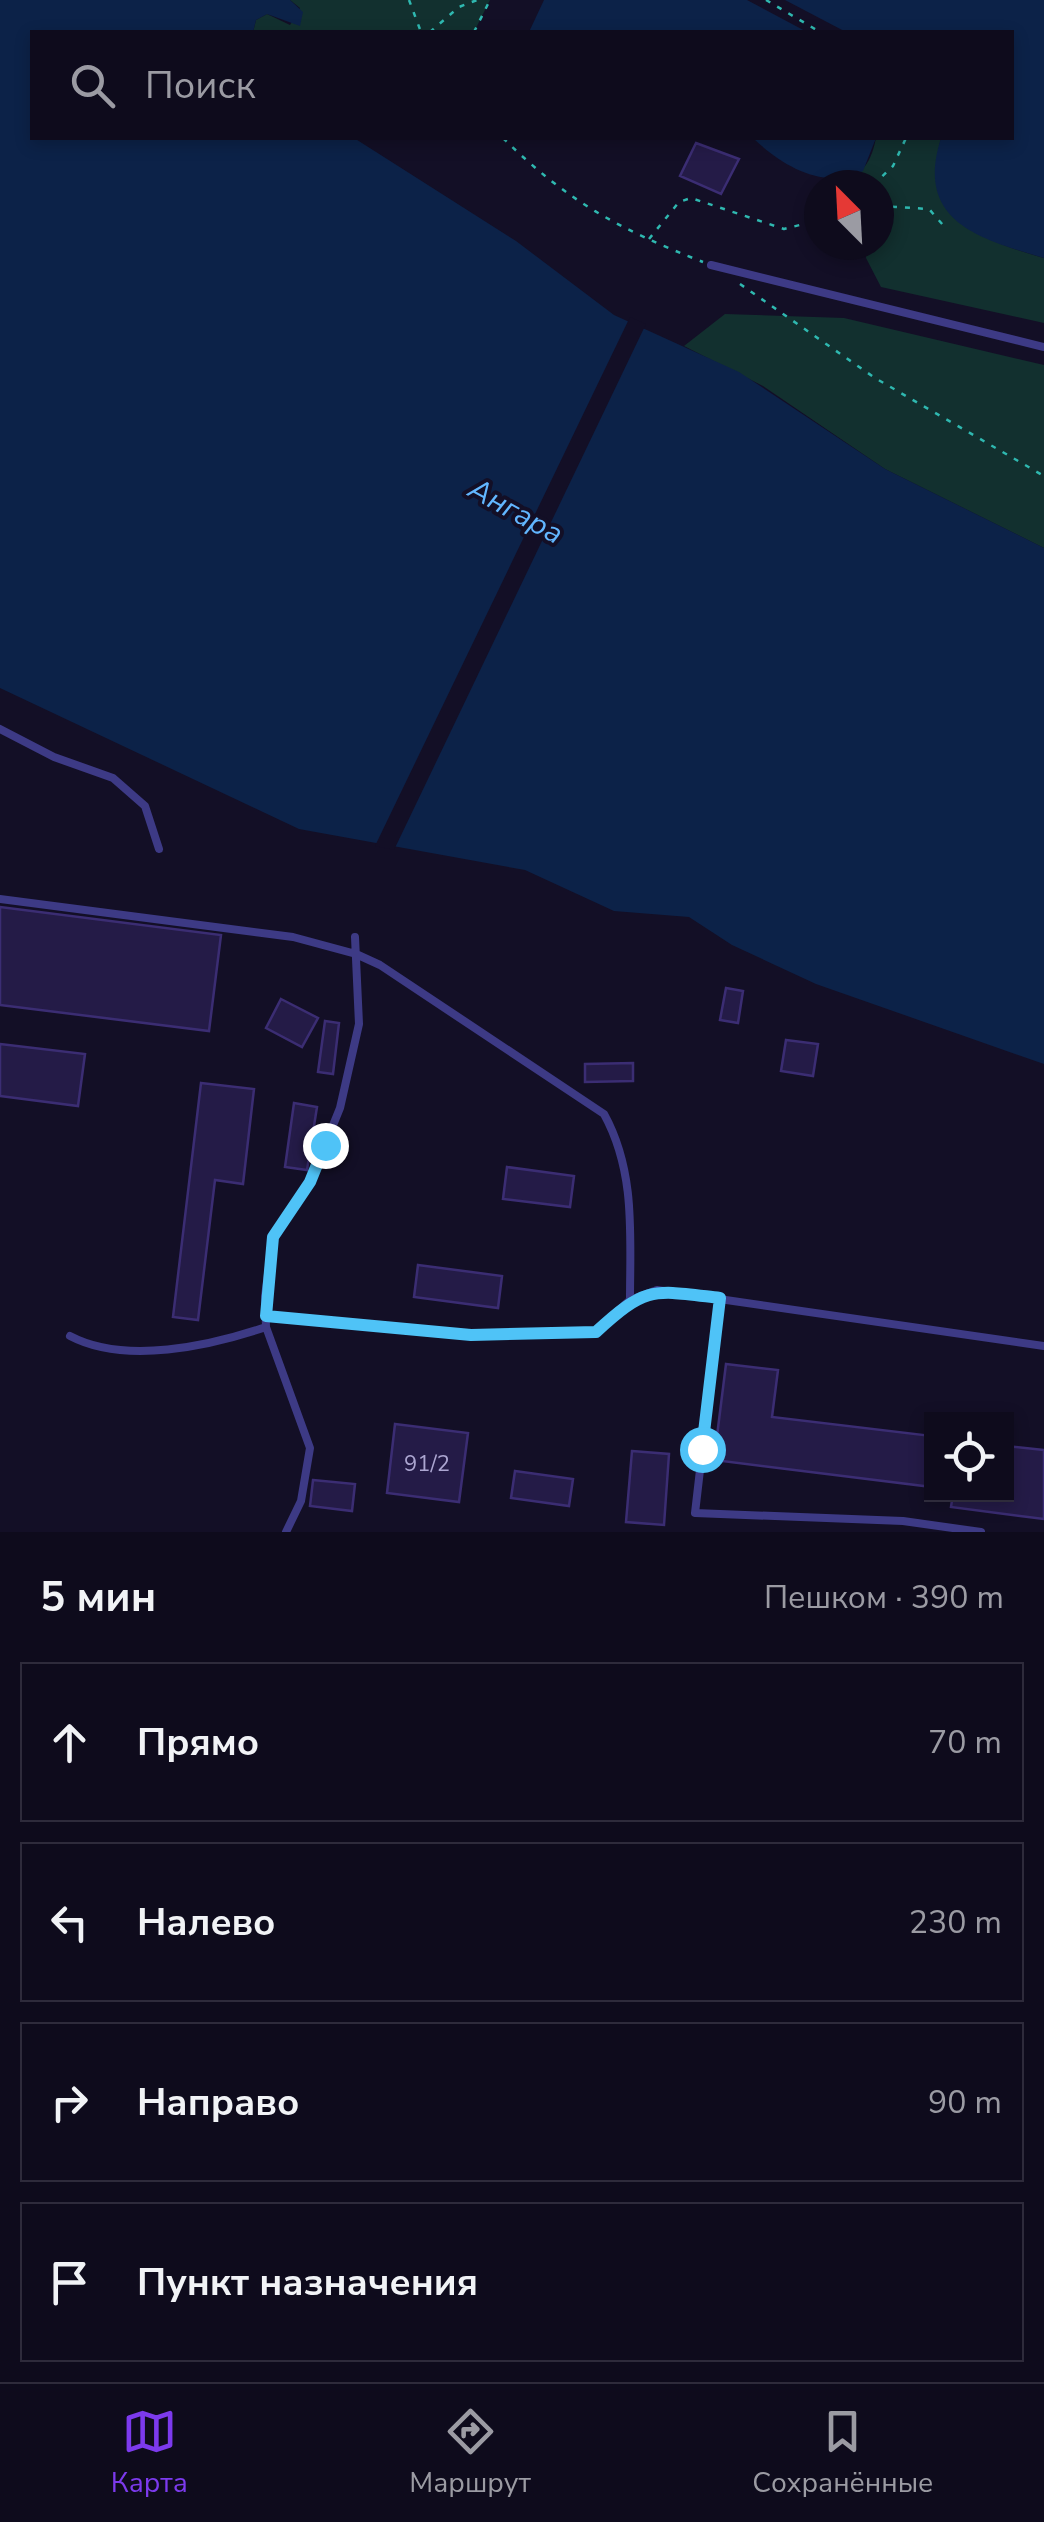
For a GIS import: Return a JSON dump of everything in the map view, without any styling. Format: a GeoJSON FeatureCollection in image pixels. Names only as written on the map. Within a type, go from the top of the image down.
{"type":"FeatureCollection","features":[{"type":"Feature","properties":{"kind":"lane"},"geometry":{"type":"LineString","coordinates":[[711,265],[1044,348]]}},
{"type":"Feature","properties":{"kind":"lane"},"geometry":{"type":"LineString","coordinates":[[0,730],[54,758],[113,778],[145,806],[158,848]]}},
{"type":"Feature","properties":{"kind":"lane"},"geometry":{"type":"LineString","coordinates":[[0,899],[276,934],[356,954],[380,965],[604,1114],[617,1138],[630,1189],[630,1300]]}},
{"type":"Feature","properties":{"kind":"lane"},"geometry":{"type":"LineString","coordinates":[[286,1532],[301,1501],[310,1448],[266,1328],[273,1237],[310,1182],[340,1108],[360,1024],[354,936]]}},
{"type":"Feature","properties":{"kind":"lane"},"geometry":{"type":"LineString","coordinates":[[266,1316],[471,1335],[596,1332],[630,1300],[656,1290],[850,1322],[1044,1346]]}},
{"type":"Feature","properties":{"kind":"lane"},"geometry":{"type":"LineString","coordinates":[[720,1298],[695,1513],[903,1521],[981,1532]]}},
{"type":"Feature","properties":{"kind":"lane"},"geometry":{"type":"LineString","coordinates":[[70,1336],[86,1344],[145,1348],[227,1340],[266,1328]]}},
{"type":"Feature","properties":{"kind":"path"},"geometry":{"type":"LineString","coordinates":[[409,0],[420,30]]}},
{"type":"Feature","properties":{"kind":"path"},"geometry":{"type":"LineString","coordinates":[[432,30],[449,14],[478,0]]}},
{"type":"Feature","properties":{"kind":"path"},"geometry":{"type":"LineString","coordinates":[[475,30],[490,0]]}},
{"type":"Feature","properties":{"kind":"path"},"geometry":{"type":"LineString","coordinates":[[766,0],[817,30]]}},
{"type":"Feature","properties":{"kind":"path"},"geometry":{"type":"LineString","coordinates":[[505,140],[552,185],[648,240],[711,265]]}},
{"type":"Feature","properties":{"kind":"path"},"geometry":{"type":"LineString","coordinates":[[888,170],[905,140]]}},
{"type":"Feature","properties":{"kind":"path"},"geometry":{"type":"LineString","coordinates":[[648,240],[680,202],[691,198],[784,230],[804,224]]}},
{"type":"Feature","properties":{"kind":"path"},"geometry":{"type":"LineString","coordinates":[[894,207],[929,209],[944,225]]}},
{"type":"Feature","properties":{"kind":"path"},"geometry":{"type":"LineString","coordinates":[[737,282],[875,378],[1044,476]]}},
{"type":"Feature","properties":{"kind":"green space"},"geometry":{"type":"Polygon","coordinates":[[[290,0],[490,0],[475,30],[254,30],[256,20],[267,14],[290,25],[300,8],[290,0]]]}},
{"type":"Feature","properties":{"kind":"green space"},"geometry":{"type":"Polygon","coordinates":[[[875,140],[941,140],[939,188],[960,221],[998,243],[1044,258],[1044,323],[881,287],[867,260],[894,260],[894,170],[860,170],[875,140]]]}},
{"type":"Feature","properties":{"kind":"green space"},"geometry":{"type":"Polygon","coordinates":[[[725,314],[844,318],[1044,365],[1044,548],[885,469],[763,386],[684,346],[725,314]]]}},
{"type":"Feature","properties":{"kind":"water","name":"Ангара"},"geometry":{"type":"Polygon","coordinates":[[[0,0],[290,0],[303,12],[300,26],[267,14],[256,20],[254,30],[30,30],[30,140],[357,140],[516,241],[614,315],[739,372],[885,469],[1044,548],[1044,1064],[816,984],[732,945],[689,917],[614,911],[525,870],[299,829],[0,688],[0,0]]]}},
{"type":"Feature","properties":{"kind":"water"},"geometry":{"type":"Polygon","coordinates":[[[544,0],[747,0],[803,30],[530,30],[544,0]]]}},
{"type":"Feature","properties":{"kind":"water"},"geometry":{"type":"Polygon","coordinates":[[[785,0],[1044,0],[1044,258],[976,234],[945,208],[937,190],[935,166],[941,140],[1014,140],[1014,30],[842,30],[785,0]]]}},
{"type":"Feature","properties":{"kind":"water"},"geometry":{"type":"Polygon","coordinates":[[[756,140],[875,140],[863,170],[804,172],[756,140]]]}},
{"type":"Feature","properties":{"kind":"pier"},"geometry":{"type":"Polygon","coordinates":[[[630,317],[646,324],[394,850],[375,846],[630,317]]]}},
{"type":"Feature","properties":{"kind":"building"},"geometry":{"type":"Polygon","coordinates":[[[696,143],[739,159],[721,194],[680,176],[696,143]]]}},
{"type":"Feature","properties":{"kind":"building"},"geometry":{"type":"Polygon","coordinates":[[[0,907],[221,935],[209,1031],[0,1005],[0,907]]]}},
{"type":"Feature","properties":{"kind":"building"},"geometry":{"type":"Polygon","coordinates":[[[726,988],[743,991],[738,1023],[720,1020],[726,988]]]}},
{"type":"Feature","properties":{"kind":"building"},"geometry":{"type":"Polygon","coordinates":[[[281,999],[318,1018],[302,1047],[266,1028],[281,999]]]}},
{"type":"Feature","properties":{"kind":"building"},"geometry":{"type":"Polygon","coordinates":[[[325,1021],[339,1023],[333,1074],[318,1072],[325,1021]]]}},
{"type":"Feature","properties":{"kind":"building"},"geometry":{"type":"Polygon","coordinates":[[[786,1040],[818,1044],[813,1076],[781,1071],[786,1040]]]}},
{"type":"Feature","properties":{"kind":"building"},"geometry":{"type":"Polygon","coordinates":[[[0,1044],[85,1054],[78,1106],[0,1096],[0,1044]]]}},
{"type":"Feature","properties":{"kind":"building"},"geometry":{"type":"Polygon","coordinates":[[[633,1063],[633,1081],[585,1082],[585,1064],[633,1063]]]}},
{"type":"Feature","properties":{"kind":"building"},"geometry":{"type":"Polygon","coordinates":[[[201,1083],[254,1089],[243,1184],[215,1180],[198,1320],[173,1317],[201,1083]]]}},
{"type":"Feature","properties":{"kind":"building"},"geometry":{"type":"Polygon","coordinates":[[[294,1103],[317,1107],[307,1170],[285,1167],[294,1103]]]}},
{"type":"Feature","properties":{"kind":"building"},"geometry":{"type":"Polygon","coordinates":[[[507,1167],[574,1176],[570,1207],[503,1199],[507,1167]]]}},
{"type":"Feature","properties":{"kind":"building"},"geometry":{"type":"Polygon","coordinates":[[[418,1265],[502,1276],[498,1308],[414,1297],[418,1265]]]}},
{"type":"Feature","properties":{"kind":"building"},"geometry":{"type":"Polygon","coordinates":[[[726,1364],[778,1370],[772,1417],[924,1435],[924,1486],[714,1460],[726,1364]]]}},
{"type":"Feature","properties":{"kind":"building"},"geometry":{"type":"Polygon","coordinates":[[[395,1424],[468,1433],[459,1502],[387,1493],[395,1424]]]}},
{"type":"Feature","properties":{"kind":"building"},"geometry":{"type":"Polygon","coordinates":[[[1014,1447],[1044,1450],[1044,1519],[951,1507],[952,1502],[1014,1502],[1014,1447]]]}},
{"type":"Feature","properties":{"kind":"building"},"geometry":{"type":"Polygon","coordinates":[[[632,1451],[669,1454],[664,1525],[626,1522],[632,1451]]]}},
{"type":"Feature","properties":{"kind":"building"},"geometry":{"type":"Polygon","coordinates":[[[515,1471],[573,1479],[569,1506],[511,1498],[515,1471]]]}},
{"type":"Feature","properties":{"kind":"building"},"geometry":{"type":"Polygon","coordinates":[[[313,1480],[355,1484],[352,1511],[310,1506],[313,1480]]]}},
{"type":"Feature","properties":{"kind":"route"},"geometry":{"type":"LineString","coordinates":[[325,1145],[310,1182],[273,1237],[266,1316],[471,1335],[596,1332],[630,1300],[656,1290],[720,1298],[702,1449]]}}]}
